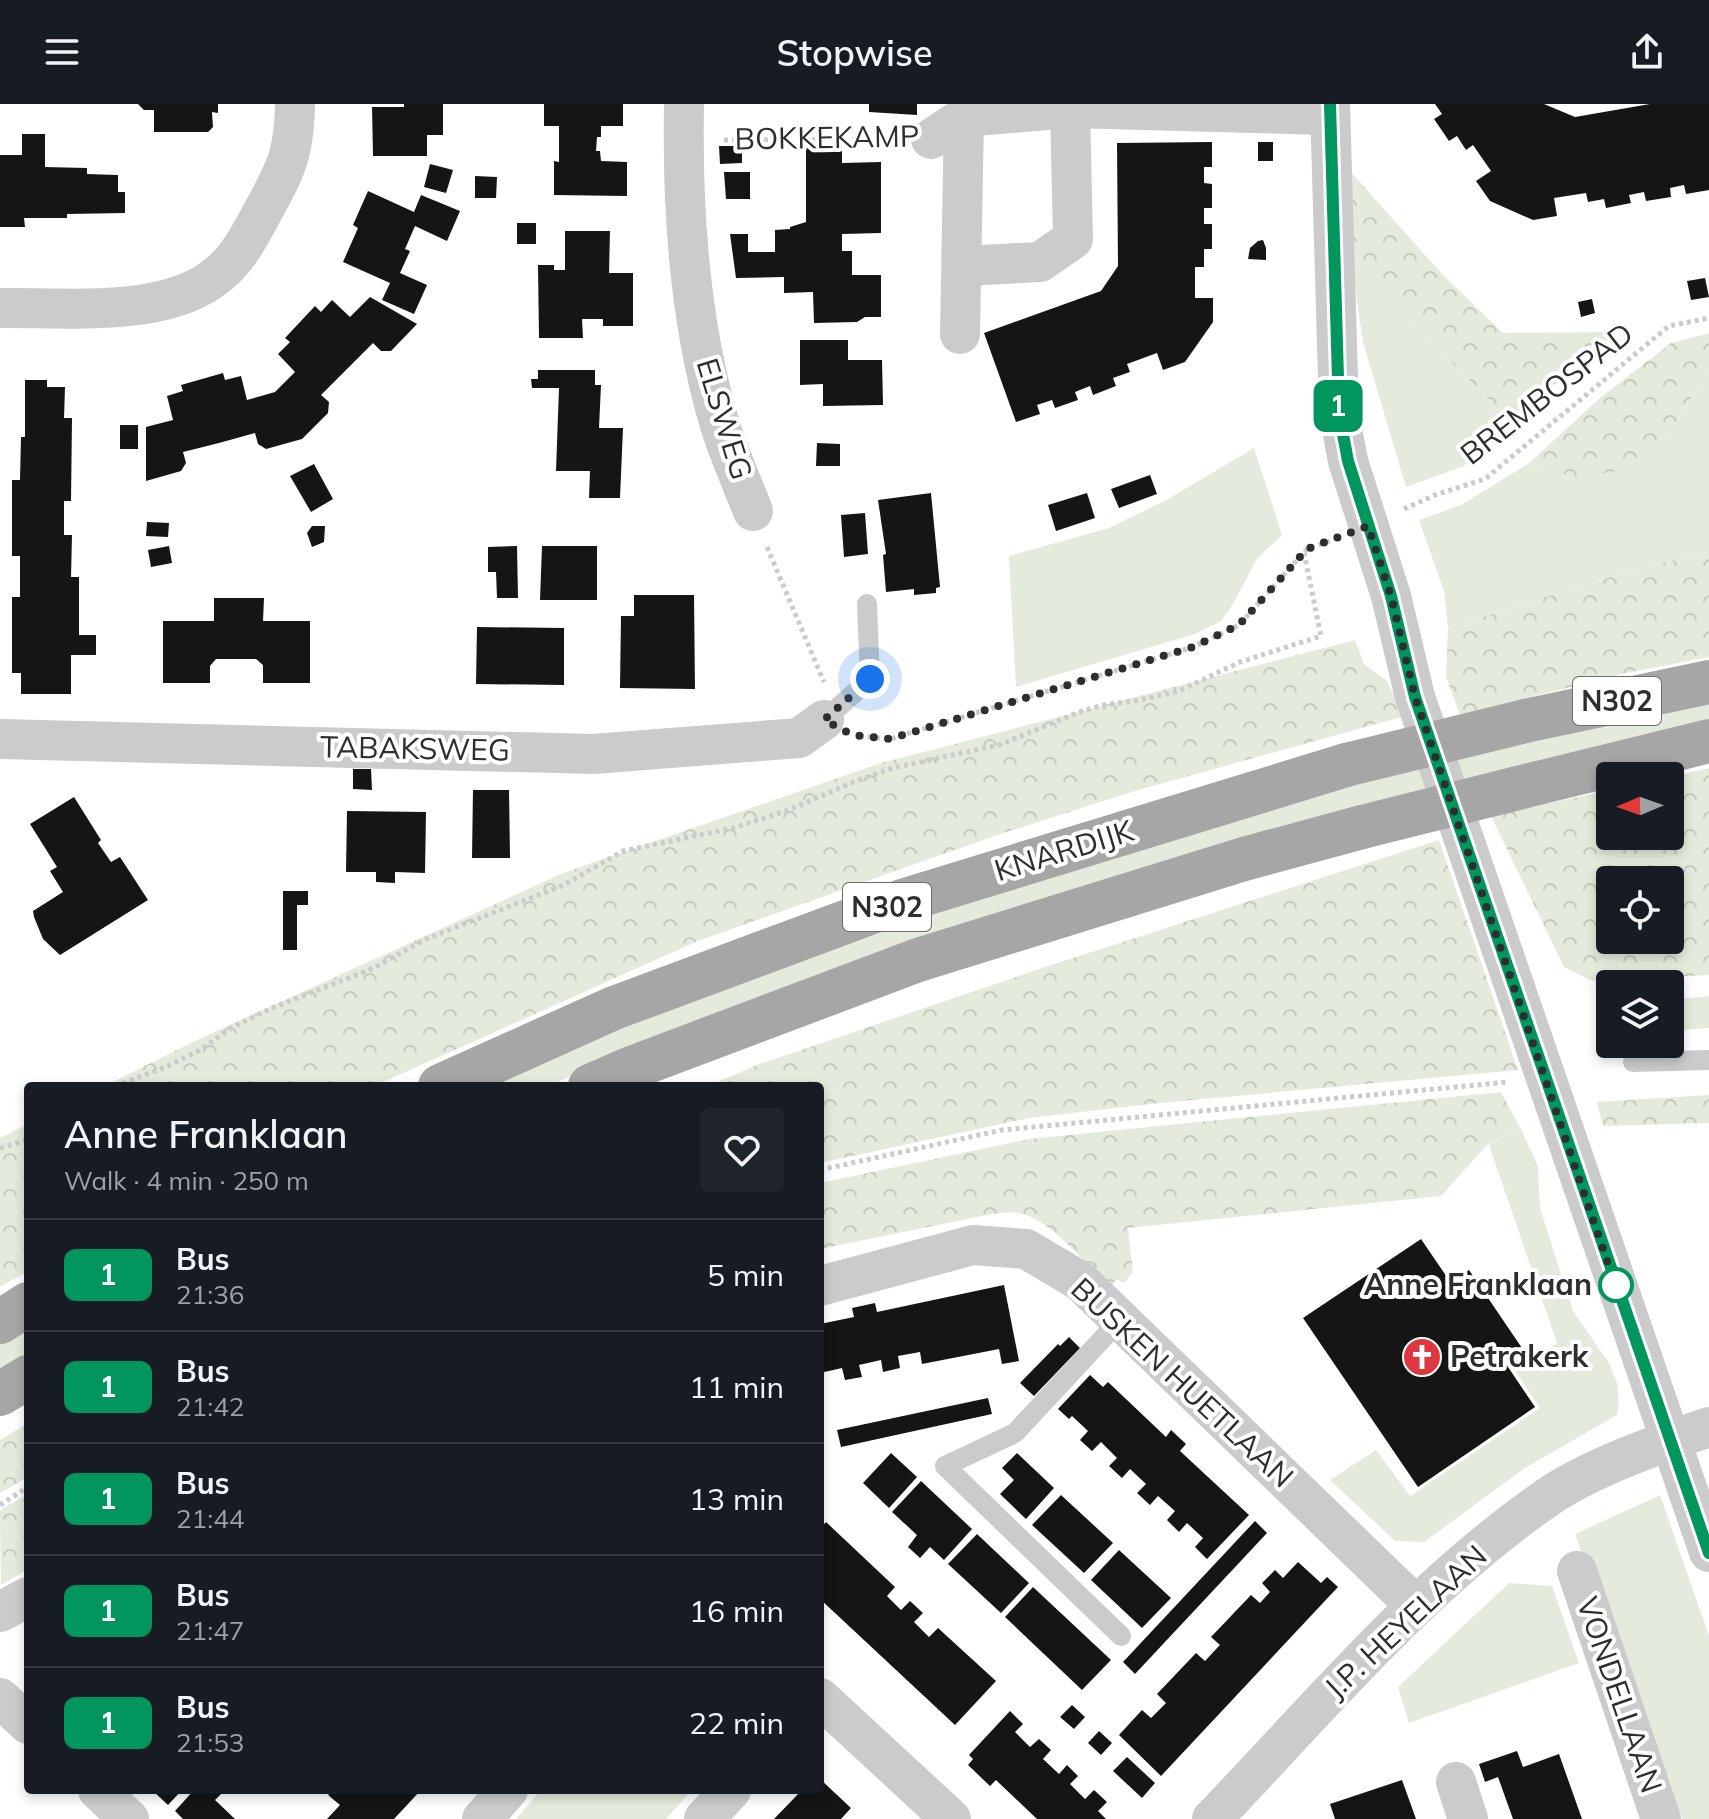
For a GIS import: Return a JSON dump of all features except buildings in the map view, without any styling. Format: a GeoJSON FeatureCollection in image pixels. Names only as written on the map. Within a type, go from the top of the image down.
{"type":"FeatureCollection","features":[{"type":"Feature","properties":{"kind":"main road","name":"KNARDIJK"},"geometry":{"type":"LineString","coordinates":[[449,1082],[614,1008],[902,901],[1346,765],[1525,721],[1709,682]]}},
{"type":"Feature","properties":{"kind":"main road","name":"KNARDIJK"},"geometry":{"type":"LineString","coordinates":[[599,1082],[918,960],[1244,859],[1709,741]]}},
{"type":"Feature","properties":{"kind":"main road"},"geometry":{"type":"LineString","coordinates":[[0,1322],[24,1307]]}},
{"type":"Feature","properties":{"kind":"main road"},"geometry":{"type":"LineString","coordinates":[[0,1394],[24,1379]]}},
{"type":"Feature","properties":{"kind":"street"},"geometry":{"type":"LineString","coordinates":[[0,308],[141,306],[199,288],[220,273],[243,248],[289,162],[295,104]]}},
{"type":"Feature","properties":{"kind":"street"},"geometry":{"type":"LineString","coordinates":[[963,266],[1040,262],[1073,239],[1070,108]]}},
{"type":"Feature","properties":{"kind":"street","name":"BOKKEKAMP"},"geometry":{"type":"LineString","coordinates":[[931,139],[964,117],[1070,108],[1330,110]]}},
{"type":"Feature","properties":{"kind":"street"},"geometry":{"type":"LineString","coordinates":[[1330,110],[1339,413],[1348,461],[1391,596],[1415,697],[1709,1552]]}},
{"type":"Feature","properties":{"kind":"street","name":"BOKKEKAMP"},"geometry":{"type":"LineString","coordinates":[[960,334],[964,117]]}},
{"type":"Feature","properties":{"kind":"street","name":"ELSWEG"},"geometry":{"type":"LineString","coordinates":[[684,122],[693,306],[720,426],[753,511]]}},
{"type":"Feature","properties":{"kind":"street","name":"TABAKSWEG"},"geometry":{"type":"LineString","coordinates":[[0,739],[593,754],[799,738],[824,720]]}},
{"type":"Feature","properties":{"kind":"street","name":"BUSKEN HUETLAAN"},"geometry":{"type":"LineString","coordinates":[[824,1285],[973,1245],[1026,1249],[1080,1281],[1415,1605]]}},
{"type":"Feature","properties":{"kind":"street"},"geometry":{"type":"LineString","coordinates":[[1670,1440],[1709,1427]]}},
{"type":"Feature","properties":{"kind":"street","name":"J.P. HEYELAAN"},"geometry":{"type":"LineString","coordinates":[[1212,1819],[1415,1605],[1550,1495],[1670,1440]]}},
{"type":"Feature","properties":{"kind":"street","name":"VONDELLAAN"},"geometry":{"type":"LineString","coordinates":[[1577,1571],[1661,1819]]}},
{"type":"Feature","properties":{"kind":"street"},"geometry":{"type":"LineString","coordinates":[[0,1612],[24,1599]]}},
{"type":"Feature","properties":{"kind":"street"},"geometry":{"type":"LineString","coordinates":[[0,1698],[24,1720]]}},
{"type":"Feature","properties":{"kind":"street"},"geometry":{"type":"LineString","coordinates":[[824,1702],[951,1819]]}},
{"type":"Feature","properties":{"kind":"street"},"geometry":{"type":"LineString","coordinates":[[1456,1782],[1468,1819]]}},
{"type":"Feature","properties":{"kind":"street"},"geometry":{"type":"LineString","coordinates":[[102,1794],[129,1819]]}},
{"type":"Feature","properties":{"kind":"street"},"geometry":{"type":"LineString","coordinates":[[482,1819],[504,1794]]}},
{"type":"Feature","properties":{"kind":"street"},"geometry":{"type":"LineString","coordinates":[[704,1819],[727,1794]]}},
{"type":"Feature","properties":{"kind":"lane"},"geometry":{"type":"LineString","coordinates":[[824,720],[870,679],[867,604]]}},
{"type":"Feature","properties":{"kind":"lane"},"geometry":{"type":"LineString","coordinates":[[1633,1062],[1709,1060]]}},
{"type":"Feature","properties":{"kind":"lane"},"geometry":{"type":"LineString","coordinates":[[1119,1321],[1015,1433],[945,1466],[1121,1636]]}},
{"type":"Feature","properties":{"kind":"path","name":"BOKKEKAMP"},"geometry":{"type":"LineString","coordinates":[[684,122],[931,139]]}},
{"type":"Feature","properties":{"kind":"path","name":"BREMBOSPAD"},"geometry":{"type":"LineString","coordinates":[[1304,553],[1435,495],[1485,479],[1669,326],[1709,318]]}},
{"type":"Feature","properties":{"kind":"path","name":"ELSWEG"},"geometry":{"type":"LineString","coordinates":[[753,511],[824,682],[824,720]]}},
{"type":"Feature","properties":{"kind":"path"},"geometry":{"type":"LineString","coordinates":[[824,720],[853,735],[890,739],[1193,647],[1239,625],[1304,553]]}},
{"type":"Feature","properties":{"kind":"path"},"geometry":{"type":"LineString","coordinates":[[126,1082],[200,1050],[231,1028],[272,1008],[374,968],[426,939],[470,920],[528,901],[564,885],[623,851],[733,828],[789,810],[893,768],[999,745],[1104,705],[1179,691],[1240,662],[1321,636],[1304,553]]}},
{"type":"Feature","properties":{"kind":"path"},"geometry":{"type":"LineString","coordinates":[[824,1169],[1002,1130],[1544,1079]]}},
{"type":"Feature","properties":{"kind":"path"},"geometry":{"type":"LineString","coordinates":[[0,1148],[24,1141]]}},
{"type":"Feature","properties":{"kind":"path"},"geometry":{"type":"LineString","coordinates":[[0,1505],[24,1490]]}},
{"type":"Feature","properties":{"kind":"green space"},"geometry":{"type":"Polygon","coordinates":[[[1349,170],[1443,275],[1503,333],[1616,332],[1510,422],[1351,258],[1349,170]]]}},
{"type":"Feature","properties":{"kind":"green space"},"geometry":{"type":"Polygon","coordinates":[[[1351,258],[1510,422],[1464,466],[1406,487],[1363,342],[1351,258]]]}},
{"type":"Feature","properties":{"kind":"green space"},"geometry":{"type":"Polygon","coordinates":[[[1709,333],[1709,370],[1664,440],[1624,470],[1580,477],[1528,464],[1600,398],[1671,343],[1709,333]]]}},
{"type":"Feature","properties":{"kind":"green space"},"geometry":{"type":"Polygon","coordinates":[[[1709,370],[1709,551],[1600,580],[1448,628],[1444,591],[1419,520],[1461,505],[1528,464],[1548,471],[1664,440],[1709,370]]]}},
{"type":"Feature","properties":{"kind":"green space"},"geometry":{"type":"Polygon","coordinates":[[[1254,448],[1282,535],[1257,559],[1221,621],[1195,634],[1016,687],[1009,556],[1109,528],[1170,498],[1254,448]]]}},
{"type":"Feature","properties":{"kind":"green space"},"geometry":{"type":"Polygon","coordinates":[[[1709,551],[1709,657],[1626,673],[1460,715],[1446,677],[1448,628],[1600,580],[1709,551]]]}},
{"type":"Feature","properties":{"kind":"green space"},"geometry":{"type":"Polygon","coordinates":[[[1355,640],[1364,664],[1386,680],[1405,716],[1138,790],[1000,834],[698,941],[383,1082],[113,1082],[197,1040],[563,873],[881,763],[1355,640]]]}},
{"type":"Feature","properties":{"kind":"green space"},"geometry":{"type":"Polygon","coordinates":[[[1709,699],[1709,724],[632,1049],[557,1082],[496,1082],[635,1022],[908,916],[1277,805],[1664,707],[1709,699]]]}},
{"type":"Feature","properties":{"kind":"green space"},"geometry":{"type":"Polygon","coordinates":[[[1709,768],[1709,975],[1684,976],[1684,970],[1596,970],[1596,981],[1592,981],[1564,967],[1491,816],[1596,793],[1596,850],[1684,850],[1684,774],[1709,768]]]}},
{"type":"Feature","properties":{"kind":"green space"},"geometry":{"type":"Polygon","coordinates":[[[1439,840],[1518,1070],[1029,1118],[824,1162],[824,1082],[717,1082],[757,1065],[1039,969],[1439,840]]]}},
{"type":"Feature","properties":{"kind":"green space"},"geometry":{"type":"Polygon","coordinates":[[[1709,996],[1709,1028],[1684,1030],[1684,999],[1709,996]]]}},
{"type":"Feature","properties":{"kind":"green space"},"geometry":{"type":"Polygon","coordinates":[[[1501,1092],[1520,1127],[1486,1146],[1441,1196],[1128,1228],[1133,1272],[1124,1283],[1117,1279],[1110,1287],[1047,1227],[1019,1213],[987,1215],[824,1248],[824,1182],[1029,1139],[1501,1092]]]}},
{"type":"Feature","properties":{"kind":"green space"},"geometry":{"type":"Polygon","coordinates":[[[1709,1095],[1709,1123],[1603,1126],[1597,1102],[1709,1095]]]}},
{"type":"Feature","properties":{"kind":"green space"},"geometry":{"type":"Polygon","coordinates":[[[24,1126],[24,1273],[0,1287],[0,1138],[24,1126]]]}},
{"type":"Feature","properties":{"kind":"green space"},"geometry":{"type":"Polygon","coordinates":[[[1520,1127],[1538,1166],[1540,1208],[1573,1311],[1609,1363],[1617,1383],[1617,1415],[1525,1468],[1424,1542],[1395,1541],[1330,1480],[1376,1450],[1410,1496],[1540,1408],[1516,1372],[1557,1343],[1489,1145],[1520,1127]]]}},
{"type":"Feature","properties":{"kind":"green space"},"geometry":{"type":"Polygon","coordinates":[[[24,1327],[24,1356],[0,1371],[0,1342],[24,1327]]]}},
{"type":"Feature","properties":{"kind":"green space"},"geometry":{"type":"Polygon","coordinates":[[[24,1425],[24,1479],[0,1493],[0,1440],[24,1425]]]}},
{"type":"Feature","properties":{"kind":"green space"},"geometry":{"type":"Polygon","coordinates":[[[1660,1495],[1709,1636],[1709,1819],[1682,1819],[1594,1562],[1586,1565],[1575,1534],[1660,1495]]]}},
{"type":"Feature","properties":{"kind":"green space"},"geometry":{"type":"Polygon","coordinates":[[[24,1496],[24,1571],[1,1585],[0,1510],[24,1496]]]}},
{"type":"Feature","properties":{"kind":"green space"},"geometry":{"type":"Polygon","coordinates":[[[1509,1583],[1552,1586],[1579,1663],[1409,1723],[1398,1687],[1509,1583]]]}},
{"type":"Feature","properties":{"kind":"green space"},"geometry":{"type":"Polygon","coordinates":[[[538,1794],[688,1794],[666,1819],[516,1819],[538,1794]]]}},
{"type":"Feature","properties":{"kind":"bus line","name":"1"},"geometry":{"type":"LineString","coordinates":[[1330,104],[1339,413],[1348,461],[1391,596],[1415,697],[1709,1553]]}},
{"type":"Feature","properties":{"kind":"place","name":"Anne Franklaan"},"geometry":{"type":"Point","coordinates":[1616,1285]}},
{"type":"Feature","properties":{"kind":"place","name":"Petrakerk"},"geometry":{"type":"Point","coordinates":[1422,1357]}},
{"type":"Feature","properties":{"kind":"route"},"geometry":{"type":"LineString","coordinates":[[870,679],[824,720],[853,735],[890,739],[1193,647],[1239,625],[1307,549],[1368,526],[1391,596],[1415,697],[1617,1290],[1616,1285]]}}]}
